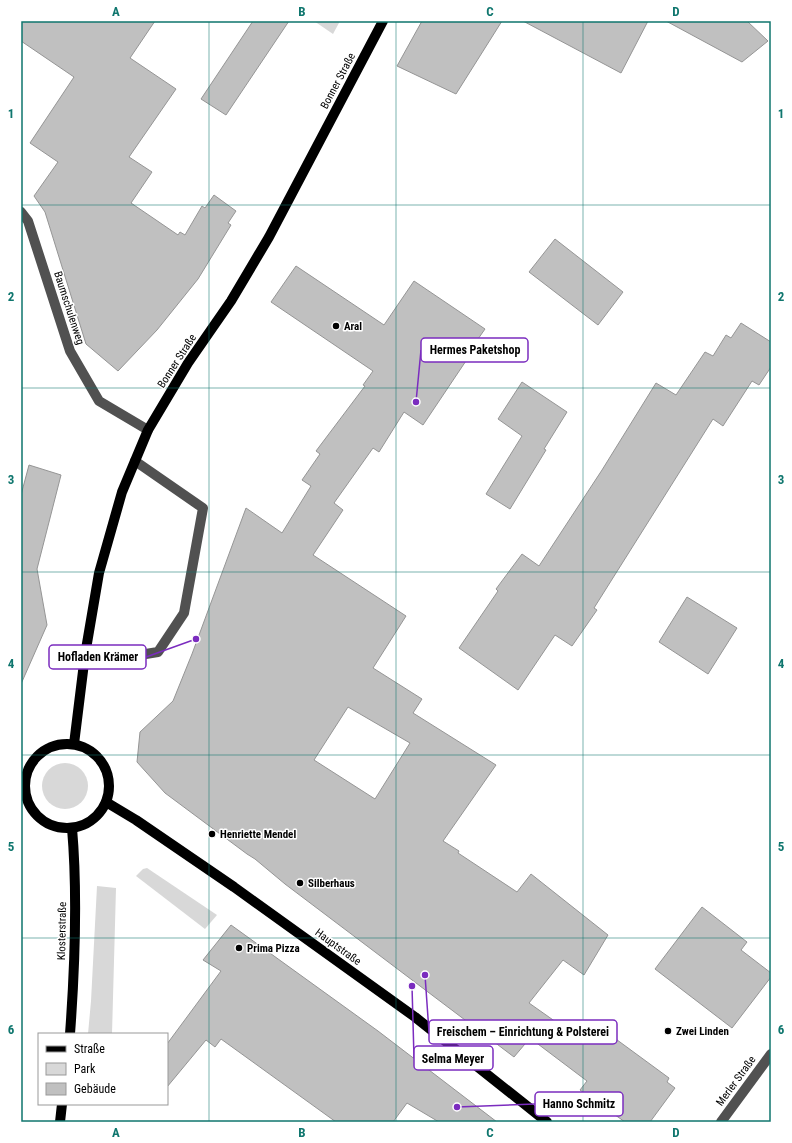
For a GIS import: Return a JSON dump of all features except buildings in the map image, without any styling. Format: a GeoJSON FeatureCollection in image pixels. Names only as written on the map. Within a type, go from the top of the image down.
{"type":"FeatureCollection","features":[{"type":"Feature","properties":{"kind":"main road","name":"Bonner Straße"},"geometry":{"type":"LineString","coordinates":[[74,744],[85,655],[99,572],[122,492],[148,430],[188,364],[231,301],[269,237],[383,21]]}},
{"type":"Feature","properties":{"kind":"main road"},"geometry":{"type":"LineString","coordinates":[[74,744],[94,754],[101,762],[106,771],[109,782],[109,792],[100,813],[93,820],[83,825],[62,829],[45,823],[38,818],[28,804],[23,792],[28,769],[39,754],[55,746],[74,744]]}},
{"type":"Feature","properties":{"kind":"main road","name":"Hauptstraße"},"geometry":{"type":"LineString","coordinates":[[106,802],[136,820],[234,887],[408,1012],[547,1122]]}},
{"type":"Feature","properties":{"kind":"main road","name":"Klosterstraße"},"geometry":{"type":"LineString","coordinates":[[70,1033],[74,985],[75,875],[72,828]]}},
{"type":"Feature","properties":{"kind":"main road"},"geometry":{"type":"LineString","coordinates":[[60,1122],[62,1105]]}},
{"type":"Feature","properties":{"kind":"street","name":"Baumschulenweg"},"geometry":{"type":"LineString","coordinates":[[21,212],[28,221],[70,351],[100,401],[148,430]]}},
{"type":"Feature","properties":{"kind":"street"},"geometry":{"type":"LineString","coordinates":[[85,655],[115,659],[158,652],[184,613],[203,508],[135,461]]}},
{"type":"Feature","properties":{"kind":"street","name":"Merler Straße"},"geometry":{"type":"LineString","coordinates":[[721,1122],[771,1054]]}},
{"type":"Feature","properties":{"kind":"green space"},"geometry":{"type":"Polygon","coordinates":[[[314,21],[340,21],[333,34],[314,21]]]}},
{"type":"Feature","properties":{"kind":"green space"},"geometry":{"type":"Polygon","coordinates":[[[60,763],[70,763],[82,769],[87,777],[87,795],[82,803],[74,808],[60,809],[52,806],[45,799],[42,791],[42,781],[45,773],[52,766],[60,763]]]}},
{"type":"Feature","properties":{"kind":"green space"},"geometry":{"type":"Polygon","coordinates":[[[147,868],[217,915],[205,929],[136,876],[143,869],[147,868]]]}},
{"type":"Feature","properties":{"kind":"green space"},"geometry":{"type":"Polygon","coordinates":[[[97,886],[116,888],[112,1033],[88,1033],[97,886]]]}},
{"type":"Feature","properties":{"kind":"place","name":"Aral"},"geometry":{"type":"Point","coordinates":[336,326]}},
{"type":"Feature","properties":{"kind":"place","name":"Hermes Paketshop"},"geometry":{"type":"Point","coordinates":[416,402]}},
{"type":"Feature","properties":{"kind":"place","name":"Hofladen Krämer"},"geometry":{"type":"Point","coordinates":[196,639]}},
{"type":"Feature","properties":{"kind":"place","name":"Henriette Mendel"},"geometry":{"type":"Point","coordinates":[212,834]}},
{"type":"Feature","properties":{"kind":"place","name":"Silberhaus"},"geometry":{"type":"Point","coordinates":[300,883]}},
{"type":"Feature","properties":{"kind":"place","name":"Prima Pizza"},"geometry":{"type":"Point","coordinates":[239,948]}},
{"type":"Feature","properties":{"kind":"place","name":"Freischem – Einrichtung & Polsterei"},"geometry":{"type":"Point","coordinates":[425,975]}},
{"type":"Feature","properties":{"kind":"place","name":"Selma Meyer"},"geometry":{"type":"Point","coordinates":[412,986]}},
{"type":"Feature","properties":{"kind":"place","name":"Zwei Linden"},"geometry":{"type":"Point","coordinates":[668,1031]}},
{"type":"Feature","properties":{"kind":"place","name":"Hanno Schmitz"},"geometry":{"type":"Point","coordinates":[457,1107]}}]}
